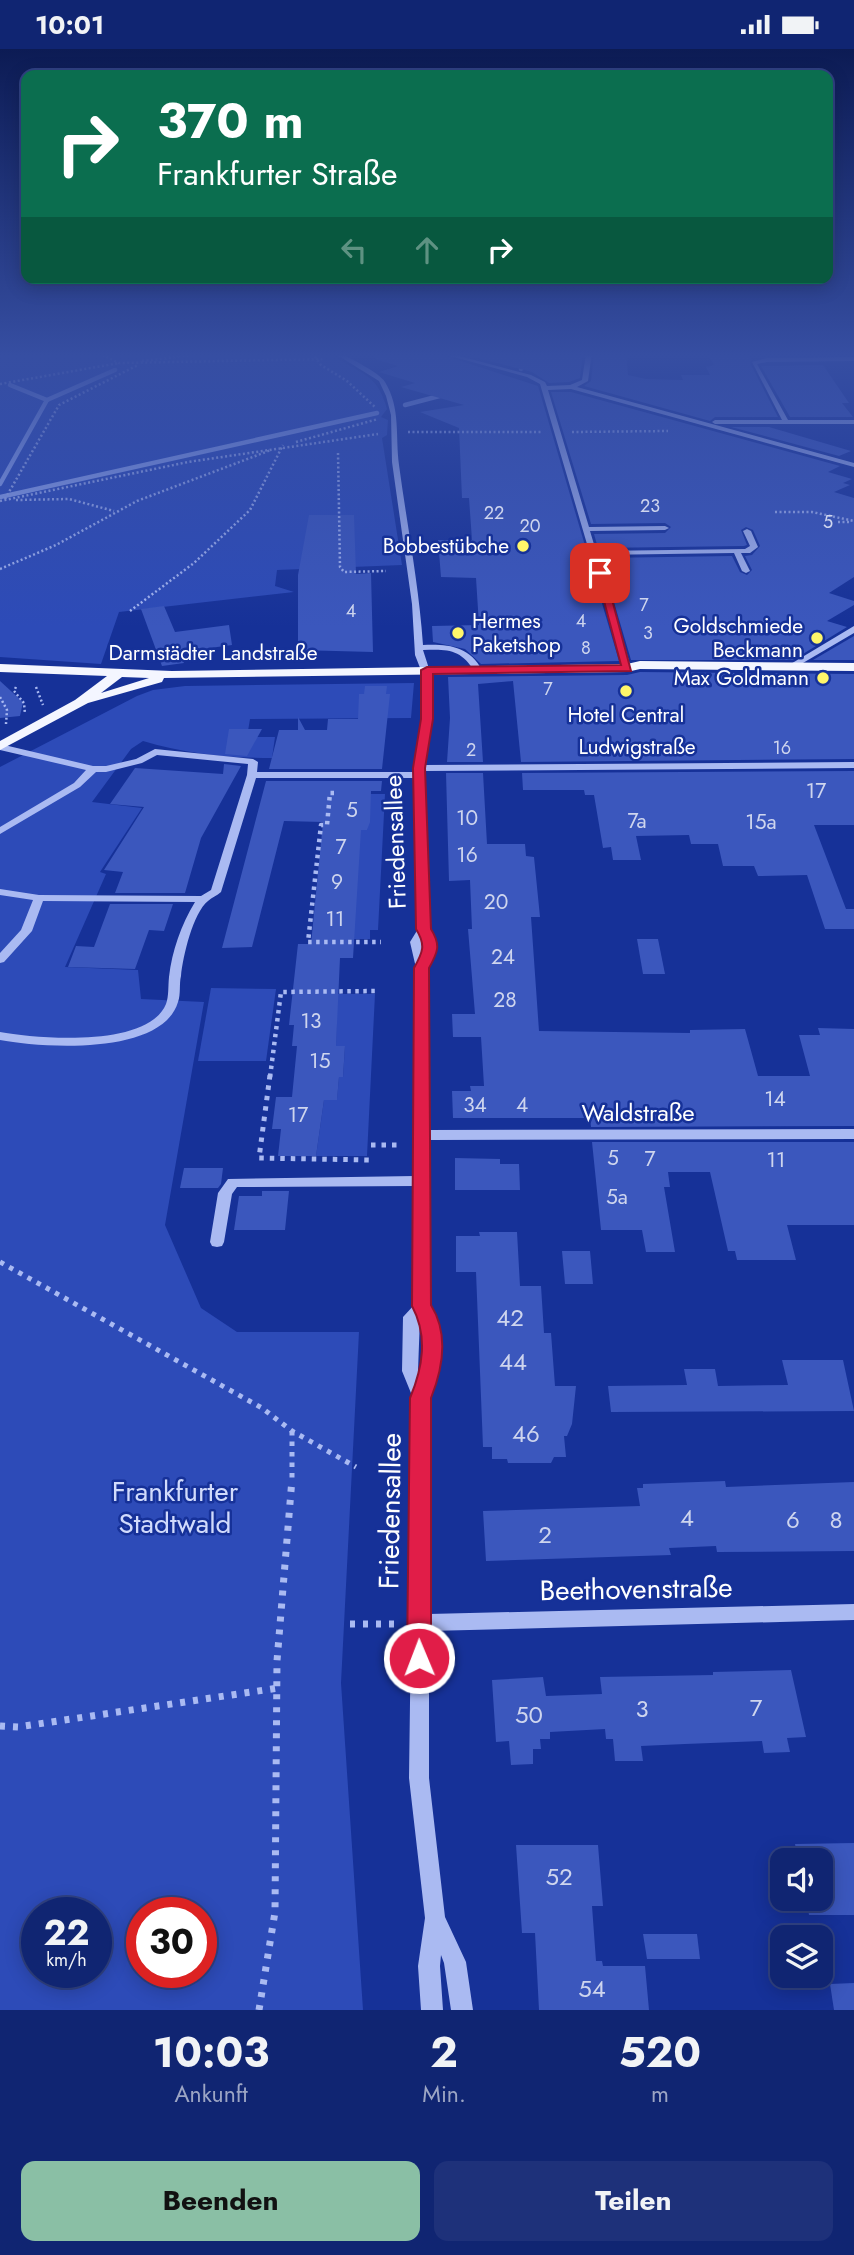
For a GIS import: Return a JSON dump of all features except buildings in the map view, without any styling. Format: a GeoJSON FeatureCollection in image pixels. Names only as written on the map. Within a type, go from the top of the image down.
{"type":"FeatureCollection","features":[{"type":"Feature","properties":{"kind":"main road","name":"Darmstädter Landstraße"},"geometry":{"type":"LineString","coordinates":[[0,668],[172,675],[627,668],[642,673],[723,668],[854,667]]}},
{"type":"Feature","properties":{"kind":"main road"},"geometry":{"type":"LineString","coordinates":[[0,747],[80,703],[119,673]]}},
{"type":"Feature","properties":{"kind":"main road"},"geometry":{"type":"LineString","coordinates":[[80,703],[172,675]]}},
{"type":"Feature","properties":{"kind":"street","name":"Friedensallee"},"geometry":{"type":"LineString","coordinates":[[394,445],[416,604],[419,648],[427,670],[427,719],[419,771],[424,929],[430,939],[431,951],[422,968],[422,1306],[430,1319],[433,1349],[431,1372],[421,1398],[418,1623],[419,1778],[435,1917],[429,1966],[432,2010]]}},
{"type":"Feature","properties":{"kind":"street"},"geometry":{"type":"LineString","coordinates":[[561,445],[627,668]]}},
{"type":"Feature","properties":{"kind":"street"},"geometry":{"type":"LineString","coordinates":[[779,445],[854,465]]}},
{"type":"Feature","properties":{"kind":"street"},"geometry":{"type":"LineString","coordinates":[[586,529],[665,528]]}},
{"type":"Feature","properties":{"kind":"street"},"geometry":{"type":"LineString","coordinates":[[593,553],[737,552],[754,547],[747,531]]}},
{"type":"Feature","properties":{"kind":"street"},"geometry":{"type":"LineString","coordinates":[[788,668],[854,629]]}},
{"type":"Feature","properties":{"kind":"street"},"geometry":{"type":"LineString","coordinates":[[419,648],[451,648],[464,652],[474,659],[478,670]]}},
{"type":"Feature","properties":{"kind":"street"},"geometry":{"type":"LineString","coordinates":[[0,747],[93,769],[139,761],[155,752],[253,762],[252,775],[216,892],[203,899],[192,915],[182,941],[172,1006],[163,1021],[144,1033],[103,1039],[22,1041],[0,1036]]}},
{"type":"Feature","properties":{"kind":"street","name":"Ludwigstraße"},"geometry":{"type":"LineString","coordinates":[[252,775],[854,765]]}},
{"type":"Feature","properties":{"kind":"street"},"geometry":{"type":"LineString","coordinates":[[0,831],[77,785],[93,769]]}},
{"type":"Feature","properties":{"kind":"street"},"geometry":{"type":"LineString","coordinates":[[0,893],[38,898],[203,899]]}},
{"type":"Feature","properties":{"kind":"street"},"geometry":{"type":"LineString","coordinates":[[0,960],[26,931],[38,898]]}},
{"type":"Feature","properties":{"kind":"street","name":"Waldstraße"},"geometry":{"type":"LineString","coordinates":[[422,1135],[854,1134]]}},
{"type":"Feature","properties":{"kind":"street"},"geometry":{"type":"LineString","coordinates":[[217,1242],[225,1193],[233,1182],[422,1181]]}},
{"type":"Feature","properties":{"kind":"street","name":"Beethovenstraße"},"geometry":{"type":"LineString","coordinates":[[418,1623],[854,1612]]}},
{"type":"Feature","properties":{"kind":"street","name":"Friedensallee"},"geometry":{"type":"LineString","coordinates":[[435,1917],[455,1962],[462,2010]]}},
{"type":"Feature","properties":{"kind":"lane"},"geometry":{"type":"LineString","coordinates":[[737,552],[746,571]]}},
{"type":"Feature","properties":{"kind":"path"},"geometry":{"type":"LineString","coordinates":[[5,500],[36,445]]}},
{"type":"Feature","properties":{"kind":"path"},"geometry":{"type":"LineString","coordinates":[[0,569],[56,545],[116,512],[282,445]]}},
{"type":"Feature","properties":{"kind":"path"},"geometry":{"type":"LineString","coordinates":[[130,611],[194,563],[250,510],[282,445]]}},
{"type":"Feature","properties":{"kind":"path"},"geometry":{"type":"LineString","coordinates":[[0,501],[286,445]]}},
{"type":"Feature","properties":{"kind":"path"},"geometry":{"type":"LineString","coordinates":[[338,453],[340,567],[344,572],[386,571]]}},
{"type":"Feature","properties":{"kind":"path"},"geometry":{"type":"LineString","coordinates":[[5,500],[69,499],[116,512]]}},
{"type":"Feature","properties":{"kind":"path"},"geometry":{"type":"LineString","coordinates":[[775,512],[812,512],[854,522]]}},
{"type":"Feature","properties":{"kind":"path"},"geometry":{"type":"LineString","coordinates":[[838,522],[854,522]]}},
{"type":"Feature","properties":{"kind":"path"},"geometry":{"type":"LineString","coordinates":[[16,687],[14,691],[29,716]]}},
{"type":"Feature","properties":{"kind":"path"},"geometry":{"type":"LineString","coordinates":[[36,687],[41,704],[48,707]]}},
{"type":"Feature","properties":{"kind":"path"},"geometry":{"type":"LineString","coordinates":[[0,697],[7,710],[4,724],[10,726]]}},
{"type":"Feature","properties":{"kind":"path"},"geometry":{"type":"LineString","coordinates":[[342,793],[330,793],[327,825],[321,825],[308,942],[381,942]]}},
{"type":"Feature","properties":{"kind":"path"},"geometry":{"type":"LineString","coordinates":[[371,1160],[259,1158],[281,992],[379,991]]}},
{"type":"Feature","properties":{"kind":"path"},"geometry":{"type":"LineString","coordinates":[[371,1145],[407,1145],[422,1135]]}},
{"type":"Feature","properties":{"kind":"path"},"geometry":{"type":"LineString","coordinates":[[0,1262],[262,1408],[292,1431],[356,1467]]}},
{"type":"Feature","properties":{"kind":"path"},"geometry":{"type":"LineString","coordinates":[[259,2010],[267,1980],[276,1862],[279,1611],[295,1469],[292,1431]]}},
{"type":"Feature","properties":{"kind":"path"},"geometry":{"type":"LineString","coordinates":[[350,1624],[418,1623]]}},
{"type":"Feature","properties":{"kind":"path"},"geometry":{"type":"LineString","coordinates":[[0,1725],[18,1727],[278,1688]]}},
{"type":"Feature","properties":{"kind":"green space"},"geometry":{"type":"Polygon","coordinates":[[[0,445],[383,445],[402,565],[277,570],[275,586],[294,592],[119,612],[101,664],[0,657],[0,445]]]}},
{"type":"Feature","properties":{"kind":"green space","name":"Frankfurter Stadtwald"},"geometry":{"type":"Polygon","coordinates":[[[414,683],[411,718],[250,719],[247,737],[275,737],[272,758],[207,754],[143,741],[131,749],[92,802],[142,808],[100,872],[106,874],[65,967],[138,970],[141,999],[204,1002],[165,1225],[201,1308],[237,1332],[359,1332],[341,1683],[363,2010],[0,2010],[0,767],[153,690],[185,686],[414,683]]]}},
{"type":"Feature","properties":{"kind":"green space"},"geometry":{"type":"Polygon","coordinates":[[[369,794],[385,794],[378,930],[370,930],[370,939],[352,939],[359,830],[367,830],[369,794]]]}},
{"type":"Feature","properties":{"kind":"green space"},"geometry":{"type":"Polygon","coordinates":[[[211,988],[276,989],[266,1061],[198,1061],[211,988]]]}},
{"type":"Feature","properties":{"kind":"green space"},"geometry":{"type":"Polygon","coordinates":[[[337,994],[375,994],[367,1156],[316,1156],[324,1100],[337,1099],[339,1077],[343,1077],[345,1046],[336,1046],[337,994]]]}},
{"type":"Feature","properties":{"kind":"waterway"},"geometry":{"type":"LineString","coordinates":[[0,484],[22,445]]}},
{"type":"Feature","properties":{"kind":"waterway"},"geometry":{"type":"LineString","coordinates":[[0,497],[236,445]]}},
{"type":"Feature","properties":{"kind":"place","name":"Bobbestübche"},"geometry":{"type":"Point","coordinates":[523,546]}},
{"type":"Feature","properties":{"kind":"place","name":"Hermes Paketshop"},"geometry":{"type":"Point","coordinates":[458,633]}},
{"type":"Feature","properties":{"kind":"place","name":"Goldschmiede Beckmann"},"geometry":{"type":"Point","coordinates":[817,638]}},
{"type":"Feature","properties":{"kind":"place","name":"Max Goldmann"},"geometry":{"type":"Point","coordinates":[823,678]}},
{"type":"Feature","properties":{"kind":"place","name":"Hotel Central"},"geometry":{"type":"Point","coordinates":[626,691]}},
{"type":"Feature","properties":{"kind":"route"},"geometry":{"type":"LineString","coordinates":[[419,1658],[421,1398],[431,1372],[433,1349],[430,1319],[422,1306],[422,968],[431,951],[430,939],[424,929],[419,768],[427,719],[427,670],[627,668],[600,573]]}}]}
